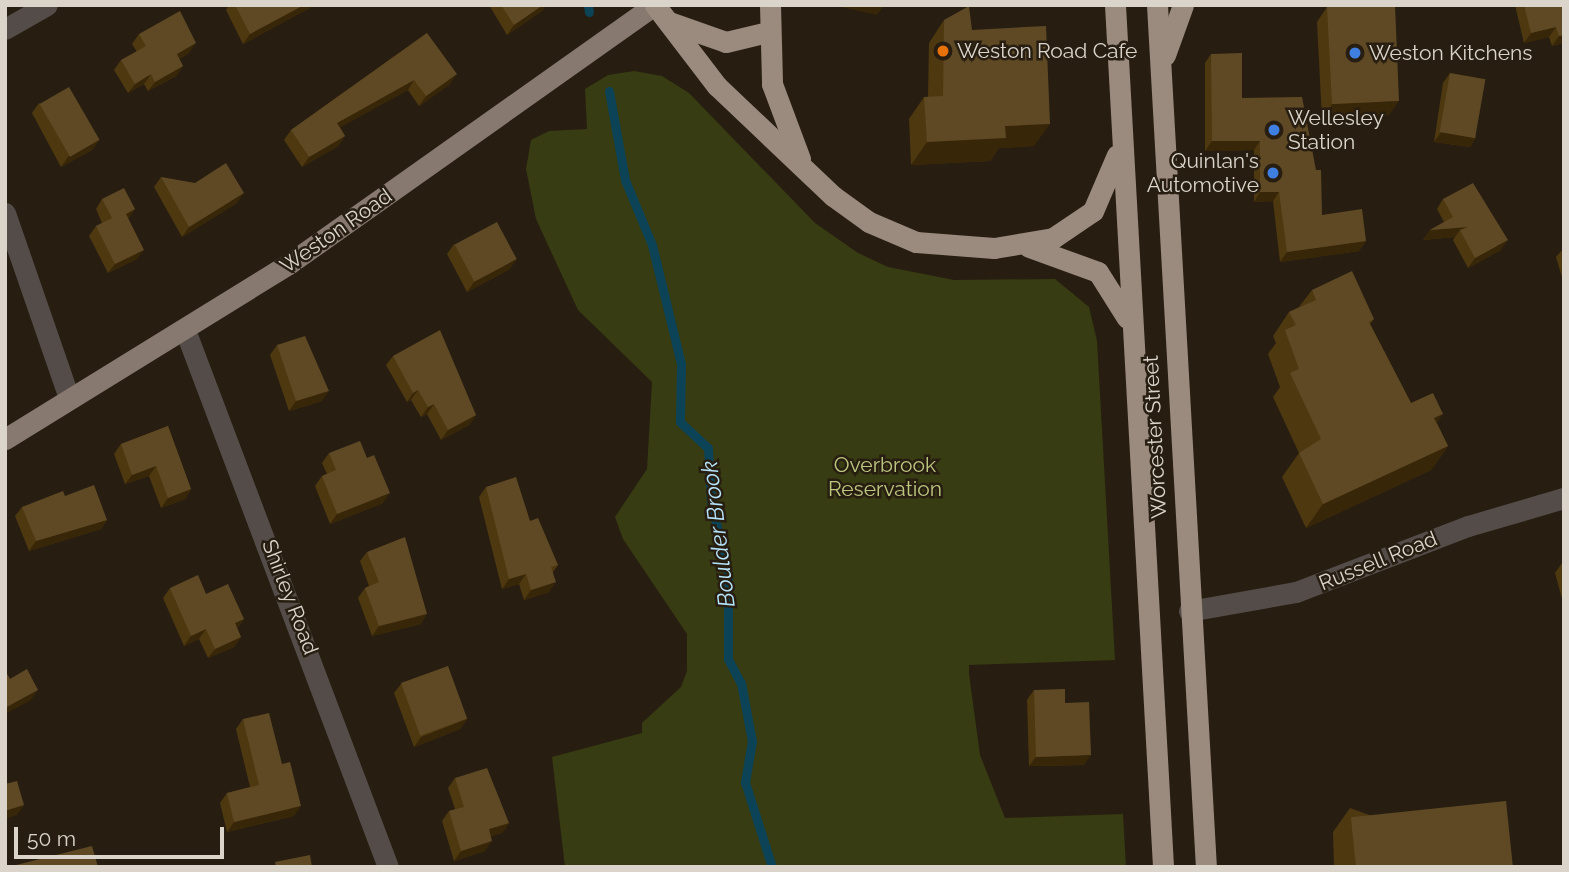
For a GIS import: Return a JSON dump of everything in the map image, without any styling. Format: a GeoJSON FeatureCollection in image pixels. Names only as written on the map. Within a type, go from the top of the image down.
{"type":"FeatureCollection","features":[{"type":"Feature","properties":{"kind":"highway"},"geometry":{"type":"LineString","coordinates":[[770,5],[768,32],[779,108],[806,170]]}},
{"type":"Feature","properties":{"kind":"highway","name":"Worcester Street"},"geometry":{"type":"LineString","coordinates":[[1115,5],[1163,867]]}},
{"type":"Feature","properties":{"kind":"highway","name":"Worcester Street"},"geometry":{"type":"LineString","coordinates":[[1157,5],[1189,611],[1206,867]]}},
{"type":"Feature","properties":{"kind":"highway"},"geometry":{"type":"LineString","coordinates":[[1160,78],[1183,5]]}},
{"type":"Feature","properties":{"kind":"highway"},"geometry":{"type":"LineString","coordinates":[[659,11],[726,42],[768,32]]}},
{"type":"Feature","properties":{"kind":"highway"},"geometry":{"type":"LineString","coordinates":[[659,11],[717,86],[860,217],[906,239],[949,247],[1020,246],[1063,254],[1105,278],[1122,302],[1133,341]]}},
{"type":"Feature","properties":{"kind":"highway"},"geometry":{"type":"LineString","coordinates":[[1020,246],[1072,229],[1093,211],[1113,173],[1121,123]]}},
{"type":"Feature","properties":{"kind":"main road","name":"Weston Road"},"geometry":{"type":"LineString","coordinates":[[5,439],[185,330],[344,227],[659,11]]}},
{"type":"Feature","properties":{"kind":"street"},"geometry":{"type":"LineString","coordinates":[[5,28],[47,5]]}},
{"type":"Feature","properties":{"kind":"street"},"geometry":{"type":"LineString","coordinates":[[5,213],[69,398]]}},
{"type":"Feature","properties":{"kind":"street","name":"Shirley Road"},"geometry":{"type":"LineString","coordinates":[[185,330],[388,867]]}},
{"type":"Feature","properties":{"kind":"street","name":"Russell Road"},"geometry":{"type":"LineString","coordinates":[[1189,611],[1296,593],[1476,523],[1564,498]]}},
{"type":"Feature","properties":{"kind":"green space","name":"Overbrook Reservation"},"geometry":{"type":"Polygon","coordinates":[[[634,71],[662,76],[689,93],[815,223],[858,253],[888,267],[954,280],[1055,279],[1089,307],[1097,341],[1115,660],[969,665],[969,674],[980,755],[1005,818],[1123,814],[1126,867],[565,867],[552,757],[642,733],[642,723],[681,687],[687,671],[687,634],[623,539],[615,517],[647,469],[652,382],[578,310],[536,219],[526,169],[531,140],[549,131],[587,129],[585,89],[608,75],[634,71]]]}},
{"type":"Feature","properties":{"kind":"building"},"geometry":{"type":"Polygon","coordinates":[[[235,5],[304,5],[250,34],[235,5]]]}},
{"type":"Feature","properties":{"kind":"building"},"geometry":{"type":"Polygon","coordinates":[[[501,5],[543,5],[514,25],[501,5]]]}},
{"type":"Feature","properties":{"kind":"building"},"geometry":{"type":"Polygon","coordinates":[[[1395,5],[1399,101],[1332,104],[1327,7],[1395,5]]]}},
{"type":"Feature","properties":{"kind":"building"},"geometry":{"type":"Polygon","coordinates":[[[1524,5],[1564,5],[1564,35],[1559,36],[1556,27],[1531,33],[1524,5]]]}},
{"type":"Feature","properties":{"kind":"building"},"geometry":{"type":"Polygon","coordinates":[[[969,6],[972,30],[1046,26],[1050,124],[1005,126],[1006,138],[927,142],[924,97],[943,96],[944,20],[969,6]]]}},
{"type":"Feature","properties":{"kind":"building"},"geometry":{"type":"Polygon","coordinates":[[[180,11],[196,43],[177,54],[183,66],[155,82],[151,74],[135,84],[121,60],[146,46],[139,34],[180,11]]]}},
{"type":"Feature","properties":{"kind":"building"},"geometry":{"type":"Polygon","coordinates":[[[427,33],[457,74],[426,96],[414,80],[337,123],[345,136],[309,157],[291,130],[427,33]]]}},
{"type":"Feature","properties":{"kind":"building"},"geometry":{"type":"Polygon","coordinates":[[[1242,53],[1242,98],[1302,97],[1316,170],[1321,170],[1322,215],[1362,209],[1366,241],[1287,252],[1279,192],[1260,192],[1260,141],[1212,141],[1211,54],[1242,53]]]}},
{"type":"Feature","properties":{"kind":"building"},"geometry":{"type":"Polygon","coordinates":[[[1450,73],[1485,79],[1475,138],[1440,132],[1450,73]]]}},
{"type":"Feature","properties":{"kind":"building"},"geometry":{"type":"Polygon","coordinates":[[[69,87],[100,140],[70,157],[40,104],[69,87]]]}},
{"type":"Feature","properties":{"kind":"building"},"geometry":{"type":"Polygon","coordinates":[[[226,163],[244,193],[189,227],[161,177],[195,183],[226,163]]]}},
{"type":"Feature","properties":{"kind":"building"},"geometry":{"type":"Polygon","coordinates":[[[1473,183],[1508,240],[1475,258],[1460,230],[1468,227],[1430,230],[1453,217],[1443,199],[1473,183]]]}},
{"type":"Feature","properties":{"kind":"building"},"geometry":{"type":"Polygon","coordinates":[[[124,188],[135,209],[126,214],[144,250],[115,264],[96,226],[112,218],[102,199],[124,188]]]}},
{"type":"Feature","properties":{"kind":"building"},"geometry":{"type":"Polygon","coordinates":[[[497,222],[517,259],[474,282],[455,245],[497,222]]]}},
{"type":"Feature","properties":{"kind":"building"},"geometry":{"type":"Polygon","coordinates":[[[1352,271],[1374,319],[1369,322],[1411,403],[1433,393],[1443,414],[1434,418],[1448,446],[1323,504],[1299,453],[1321,439],[1290,373],[1299,369],[1285,330],[1296,325],[1289,312],[1316,300],[1312,290],[1352,271]]]}},
{"type":"Feature","properties":{"kind":"building"},"geometry":{"type":"Polygon","coordinates":[[[440,330],[476,415],[448,430],[434,404],[428,407],[418,390],[413,393],[393,356],[440,330]]]}},
{"type":"Feature","properties":{"kind":"building"},"geometry":{"type":"Polygon","coordinates":[[[305,336],[329,391],[296,401],[277,345],[305,336]]]}},
{"type":"Feature","properties":{"kind":"building"},"geometry":{"type":"Polygon","coordinates":[[[168,426],[191,489],[168,498],[156,466],[132,475],[121,444],[168,426]]]}},
{"type":"Feature","properties":{"kind":"building"},"geometry":{"type":"Polygon","coordinates":[[[360,441],[367,458],[374,455],[390,493],[337,514],[322,476],[336,470],[329,453],[360,441]]]}},
{"type":"Feature","properties":{"kind":"building"},"geometry":{"type":"Polygon","coordinates":[[[516,477],[530,521],[538,518],[558,565],[551,567],[556,582],[531,590],[526,574],[509,579],[486,487],[516,477]]]}},
{"type":"Feature","properties":{"kind":"building"},"geometry":{"type":"Polygon","coordinates":[[[94,485],[107,520],[36,541],[22,507],[63,491],[65,496],[94,485]]]}},
{"type":"Feature","properties":{"kind":"building"},"geometry":{"type":"Polygon","coordinates":[[[405,537],[427,614],[379,626],[365,588],[379,582],[367,552],[405,537]]]}},
{"type":"Feature","properties":{"kind":"building"},"geometry":{"type":"Polygon","coordinates":[[[198,575],[206,594],[228,584],[244,619],[235,623],[241,637],[215,649],[206,629],[191,636],[170,588],[198,575]]]}},
{"type":"Feature","properties":{"kind":"building"},"geometry":{"type":"Polygon","coordinates":[[[448,666],[467,719],[420,736],[401,683],[448,666]]]}},
{"type":"Feature","properties":{"kind":"building"},"geometry":{"type":"Polygon","coordinates":[[[27,669],[38,690],[5,708],[5,670],[10,679],[27,669]]]}},
{"type":"Feature","properties":{"kind":"building"},"geometry":{"type":"Polygon","coordinates":[[[1065,689],[1065,703],[1089,702],[1091,755],[1036,757],[1034,690],[1065,689]]]}},
{"type":"Feature","properties":{"kind":"building"},"geometry":{"type":"Polygon","coordinates":[[[269,713],[282,764],[290,762],[301,806],[234,822],[227,793],[259,785],[243,719],[269,713]]]}},
{"type":"Feature","properties":{"kind":"building"},"geometry":{"type":"Polygon","coordinates":[[[487,768],[509,823],[489,829],[492,841],[461,851],[449,811],[464,807],[455,778],[487,768]]]}},
{"type":"Feature","properties":{"kind":"building"},"geometry":{"type":"Polygon","coordinates":[[[17,781],[24,805],[5,811],[5,784],[17,781]]]}},
{"type":"Feature","properties":{"kind":"building"},"geometry":{"type":"Polygon","coordinates":[[[1506,801],[1513,867],[1356,867],[1351,817],[1506,801]]]}},
{"type":"Feature","properties":{"kind":"building"},"geometry":{"type":"Polygon","coordinates":[[[92,846],[98,867],[8,867],[92,846]]]}},
{"type":"Feature","properties":{"kind":"building"},"geometry":{"type":"Polygon","coordinates":[[[310,855],[312,867],[276,867],[275,862],[310,855]]]}},
{"type":"Feature","properties":{"kind":"waterway","name":"Boulder Brook"},"geometry":{"type":"LineString","coordinates":[[588,5],[589,12]]}},
{"type":"Feature","properties":{"kind":"waterway","name":"Boulder Brook"},"geometry":{"type":"LineString","coordinates":[[609,91],[625,180],[652,245],[681,364],[680,422],[708,448],[711,502],[728,574],[728,659],[741,683],[752,741],[745,782],[772,867]]}},
{"type":"Feature","properties":{"kind":"place","name":"Weston Road Cafe"},"geometry":{"type":"Point","coordinates":[943,51]}},
{"type":"Feature","properties":{"kind":"place","name":"Weston Kitchens"},"geometry":{"type":"Point","coordinates":[1355,53]}},
{"type":"Feature","properties":{"kind":"place","name":"Wellesley Station"},"geometry":{"type":"Point","coordinates":[1274,130]}},
{"type":"Feature","properties":{"kind":"place","name":"Quinlan's Automotive"},"geometry":{"type":"Point","coordinates":[1273,173]}}]}
